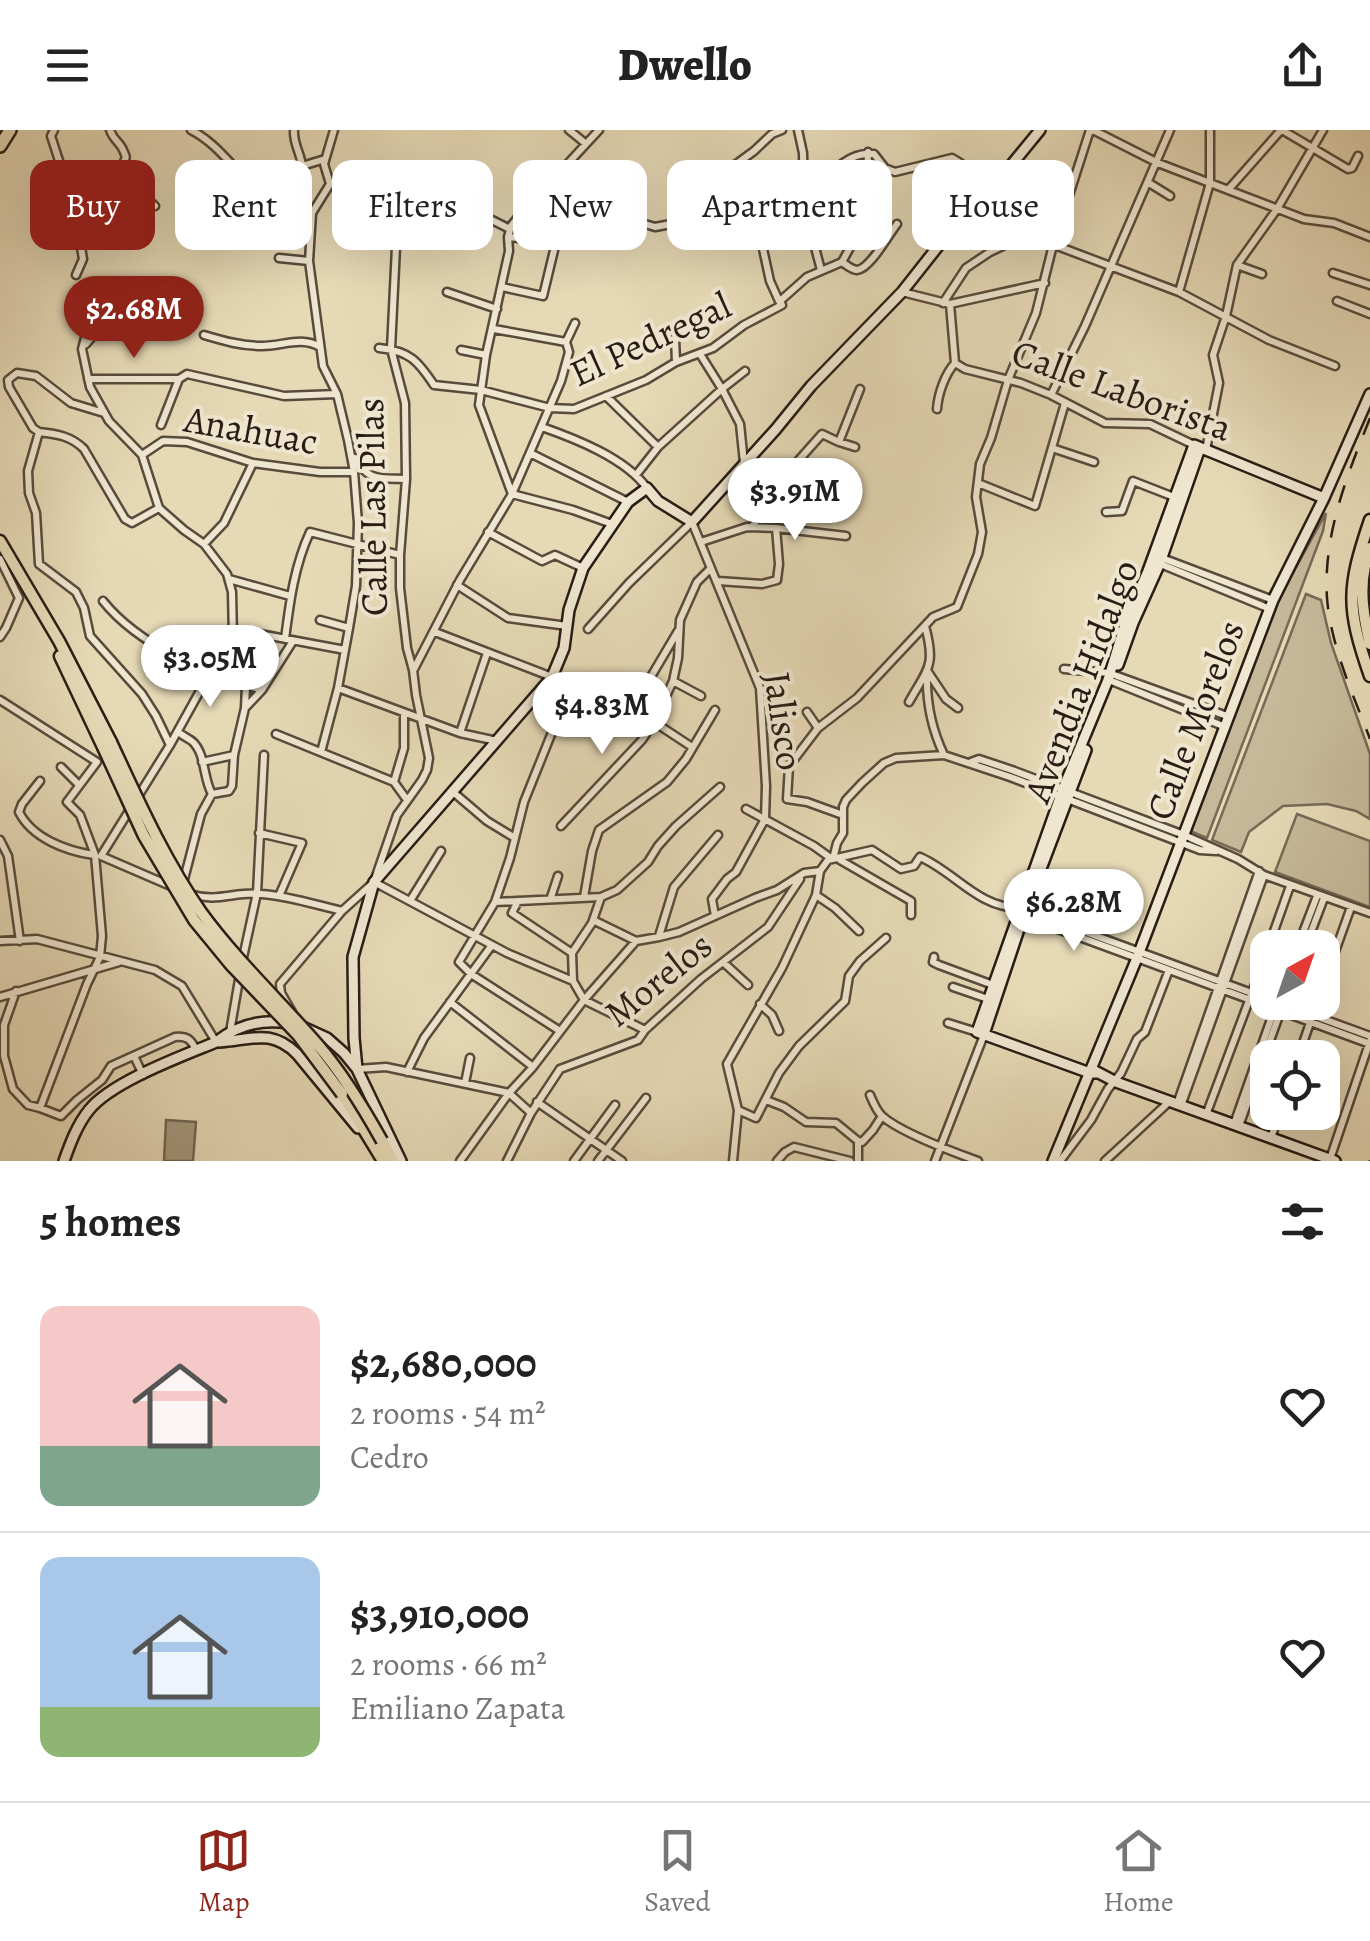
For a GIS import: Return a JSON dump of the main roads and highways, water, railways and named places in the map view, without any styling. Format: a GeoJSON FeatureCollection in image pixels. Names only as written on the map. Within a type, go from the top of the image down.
{"type":"FeatureCollection","features":[{"type":"Feature","properties":{"kind":"highway"},"geometry":{"type":"LineString","coordinates":[[0,146],[10,130]]}},
{"type":"Feature","properties":{"kind":"main road"},"geometry":{"type":"LineString","coordinates":[[1370,520],[1351,584],[1358,642],[1370,676]]}},
{"type":"Feature","properties":{"kind":"main road"},"geometry":{"type":"LineString","coordinates":[[0,540],[68,657],[144,836],[194,920],[298,1036],[342,1094],[383,1161]]}},
{"type":"Feature","properties":{"kind":"main road"},"geometry":{"type":"LineString","coordinates":[[1370,548],[1362,580],[1362,610],[1370,644]]}},
{"type":"Feature","properties":{"kind":"main road"},"geometry":{"type":"LineString","coordinates":[[107,745],[202,912],[258,981],[318,1045],[360,1102],[393,1161]]}},
{"type":"Feature","properties":{"kind":"railway"},"geometry":{"type":"LineString","coordinates":[[1370,418],[1338,506],[1327,574],[1333,634],[1370,739]]}}]}
